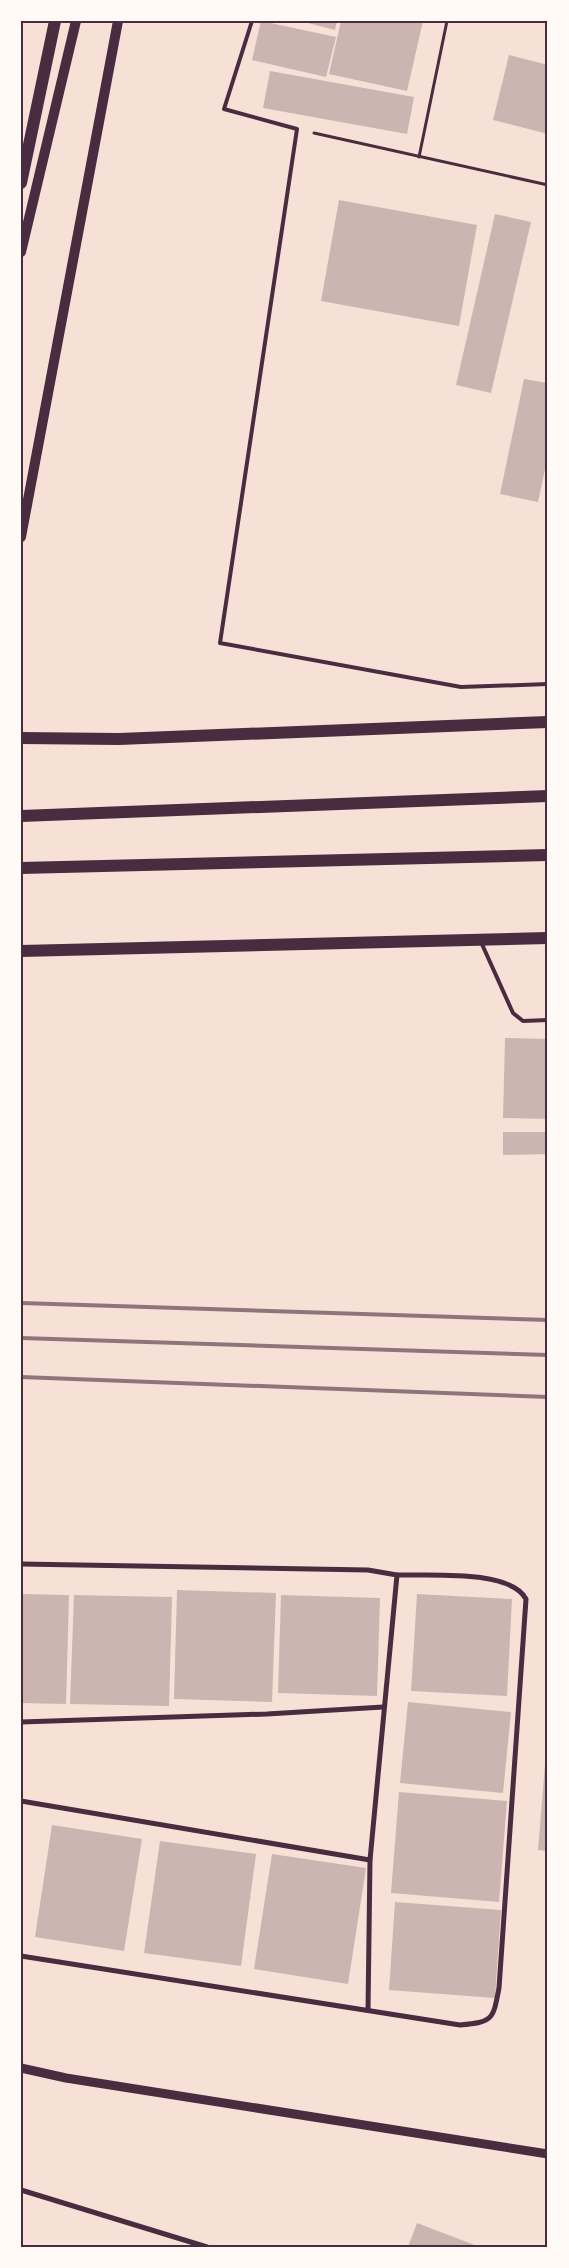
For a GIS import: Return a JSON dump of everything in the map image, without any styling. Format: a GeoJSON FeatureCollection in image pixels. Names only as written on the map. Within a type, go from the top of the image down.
{"type":"FeatureCollection","features":[{"type":"Feature","properties":{"kind":"main road"},"geometry":{"type":"LineString","coordinates":[[21,183],[54,21]]}},
{"type":"Feature","properties":{"kind":"main road"},"geometry":{"type":"LineString","coordinates":[[21,252],[76,21]]}},
{"type":"Feature","properties":{"kind":"main road"},"geometry":{"type":"LineString","coordinates":[[21,538],[118,21]]}},
{"type":"Feature","properties":{"kind":"main road"},"geometry":{"type":"LineString","coordinates":[[21,738],[119,739],[548,722]]}},
{"type":"Feature","properties":{"kind":"main road"},"geometry":{"type":"LineString","coordinates":[[21,816],[548,796]]}},
{"type":"Feature","properties":{"kind":"main road"},"geometry":{"type":"LineString","coordinates":[[21,868],[548,855]]}},
{"type":"Feature","properties":{"kind":"main road"},"geometry":{"type":"LineString","coordinates":[[21,951],[548,938]]}},
{"type":"Feature","properties":{"kind":"street"},"geometry":{"type":"LineString","coordinates":[[21,1564],[368,1570],[397,1575],[488,1577],[521,1590],[526,1599],[499,1988],[494,2014],[483,2023],[460,2025],[21,1956]]}},
{"type":"Feature","properties":{"kind":"street"},"geometry":{"type":"LineString","coordinates":[[368,2010],[370,1860],[397,1575]]}},
{"type":"Feature","properties":{"kind":"street"},"geometry":{"type":"LineString","coordinates":[[21,1722],[267,1714],[383,1708]]}},
{"type":"Feature","properties":{"kind":"street"},"geometry":{"type":"LineString","coordinates":[[21,1801],[370,1860]]}},
{"type":"Feature","properties":{"kind":"street"},"geometry":{"type":"LineString","coordinates":[[21,2068],[66,2078],[548,2154]]}},
{"type":"Feature","properties":{"kind":"street"},"geometry":{"type":"LineString","coordinates":[[21,2190],[207,2247]]}},
{"type":"Feature","properties":{"kind":"lane"},"geometry":{"type":"LineString","coordinates":[[252,21],[224,109],[297,129],[220,643],[461,687],[548,684]]}},
{"type":"Feature","properties":{"kind":"lane"},"geometry":{"type":"LineString","coordinates":[[479,940],[513,1013],[523,1021],[548,1020]]}},
{"type":"Feature","properties":{"kind":"path"},"geometry":{"type":"LineString","coordinates":[[419,157],[447,21]]}},
{"type":"Feature","properties":{"kind":"path"},"geometry":{"type":"LineString","coordinates":[[297,129],[548,185]]}},
{"type":"Feature","properties":{"kind":"building"},"geometry":{"type":"Polygon","coordinates":[[[261,21],[336,37],[326,77],[252,60],[261,21]]]}},
{"type":"Feature","properties":{"kind":"building"},"geometry":{"type":"Polygon","coordinates":[[[300,21],[337,21],[335,30],[300,21]]]}},
{"type":"Feature","properties":{"kind":"building"},"geometry":{"type":"Polygon","coordinates":[[[341,21],[423,21],[407,91],[329,74],[341,21]]]}},
{"type":"Feature","properties":{"kind":"building"},"geometry":{"type":"Polygon","coordinates":[[[509,55],[548,65],[548,134],[493,120],[509,55]]]}},
{"type":"Feature","properties":{"kind":"building"},"geometry":{"type":"Polygon","coordinates":[[[270,71],[414,97],[407,134],[263,108],[270,71]]]}},
{"type":"Feature","properties":{"kind":"building"},"geometry":{"type":"Polygon","coordinates":[[[339,200],[477,225],[459,326],[321,301],[339,200]]]}},
{"type":"Feature","properties":{"kind":"building"},"geometry":{"type":"Polygon","coordinates":[[[495,214],[531,222],[491,393],[456,385],[495,214]]]}},
{"type":"Feature","properties":{"kind":"building"},"geometry":{"type":"Polygon","coordinates":[[[524,379],[548,383],[548,455],[538,502],[500,494],[524,379]]]}},
{"type":"Feature","properties":{"kind":"building"},"geometry":{"type":"Polygon","coordinates":[[[505,1038],[548,1039],[548,1119],[503,1118],[505,1038]]]}},
{"type":"Feature","properties":{"kind":"building"},"geometry":{"type":"Polygon","coordinates":[[[503,1132],[548,1132],[548,1154],[503,1155],[503,1132]]]}},
{"type":"Feature","properties":{"kind":"building"},"geometry":{"type":"Polygon","coordinates":[[[177,1590],[276,1593],[272,1702],[174,1699],[177,1590]]]}},
{"type":"Feature","properties":{"kind":"building"},"geometry":{"type":"Polygon","coordinates":[[[21,1594],[69,1595],[66,1704],[21,1703],[21,1594]]]}},
{"type":"Feature","properties":{"kind":"building"},"geometry":{"type":"Polygon","coordinates":[[[417,1594],[512,1599],[507,1696],[411,1691],[417,1594]]]}},
{"type":"Feature","properties":{"kind":"building"},"geometry":{"type":"Polygon","coordinates":[[[74,1595],[172,1597],[169,1706],[70,1704],[74,1595]]]}},
{"type":"Feature","properties":{"kind":"building"},"geometry":{"type":"Polygon","coordinates":[[[281,1595],[380,1598],[377,1696],[278,1693],[281,1595]]]}},
{"type":"Feature","properties":{"kind":"building"},"geometry":{"type":"Polygon","coordinates":[[[408,1702],[511,1712],[503,1793],[400,1783],[408,1702]]]}},
{"type":"Feature","properties":{"kind":"building"},"geometry":{"type":"Polygon","coordinates":[[[545,1764],[548,1764],[548,1851],[538,1850],[545,1764]]]}},
{"type":"Feature","properties":{"kind":"building"},"geometry":{"type":"Polygon","coordinates":[[[399,1792],[507,1801],[499,1902],[391,1893],[399,1792]]]}},
{"type":"Feature","properties":{"kind":"building"},"geometry":{"type":"Polygon","coordinates":[[[52,1825],[142,1839],[124,1951],[35,1937],[52,1825]]]}},
{"type":"Feature","properties":{"kind":"building"},"geometry":{"type":"Polygon","coordinates":[[[160,1841],[256,1854],[241,1966],[144,1953],[160,1841]]]}},
{"type":"Feature","properties":{"kind":"building"},"geometry":{"type":"Polygon","coordinates":[[[272,1854],[366,1868],[348,1984],[254,1969],[272,1854]]]}},
{"type":"Feature","properties":{"kind":"building"},"geometry":{"type":"Polygon","coordinates":[[[395,1902],[501,1910],[495,1998],[389,1990],[395,1902]]]}},
{"type":"Feature","properties":{"kind":"building"},"geometry":{"type":"Polygon","coordinates":[[[417,2223],[480,2247],[408,2247],[417,2223]]]}},
{"type":"Feature","properties":{"kind":"railway"},"geometry":{"type":"LineString","coordinates":[[21,1303],[548,1320]]}},
{"type":"Feature","properties":{"kind":"railway"},"geometry":{"type":"LineString","coordinates":[[21,1338],[548,1355]]}},
{"type":"Feature","properties":{"kind":"railway"},"geometry":{"type":"LineString","coordinates":[[21,1377],[548,1397]]}}]}
